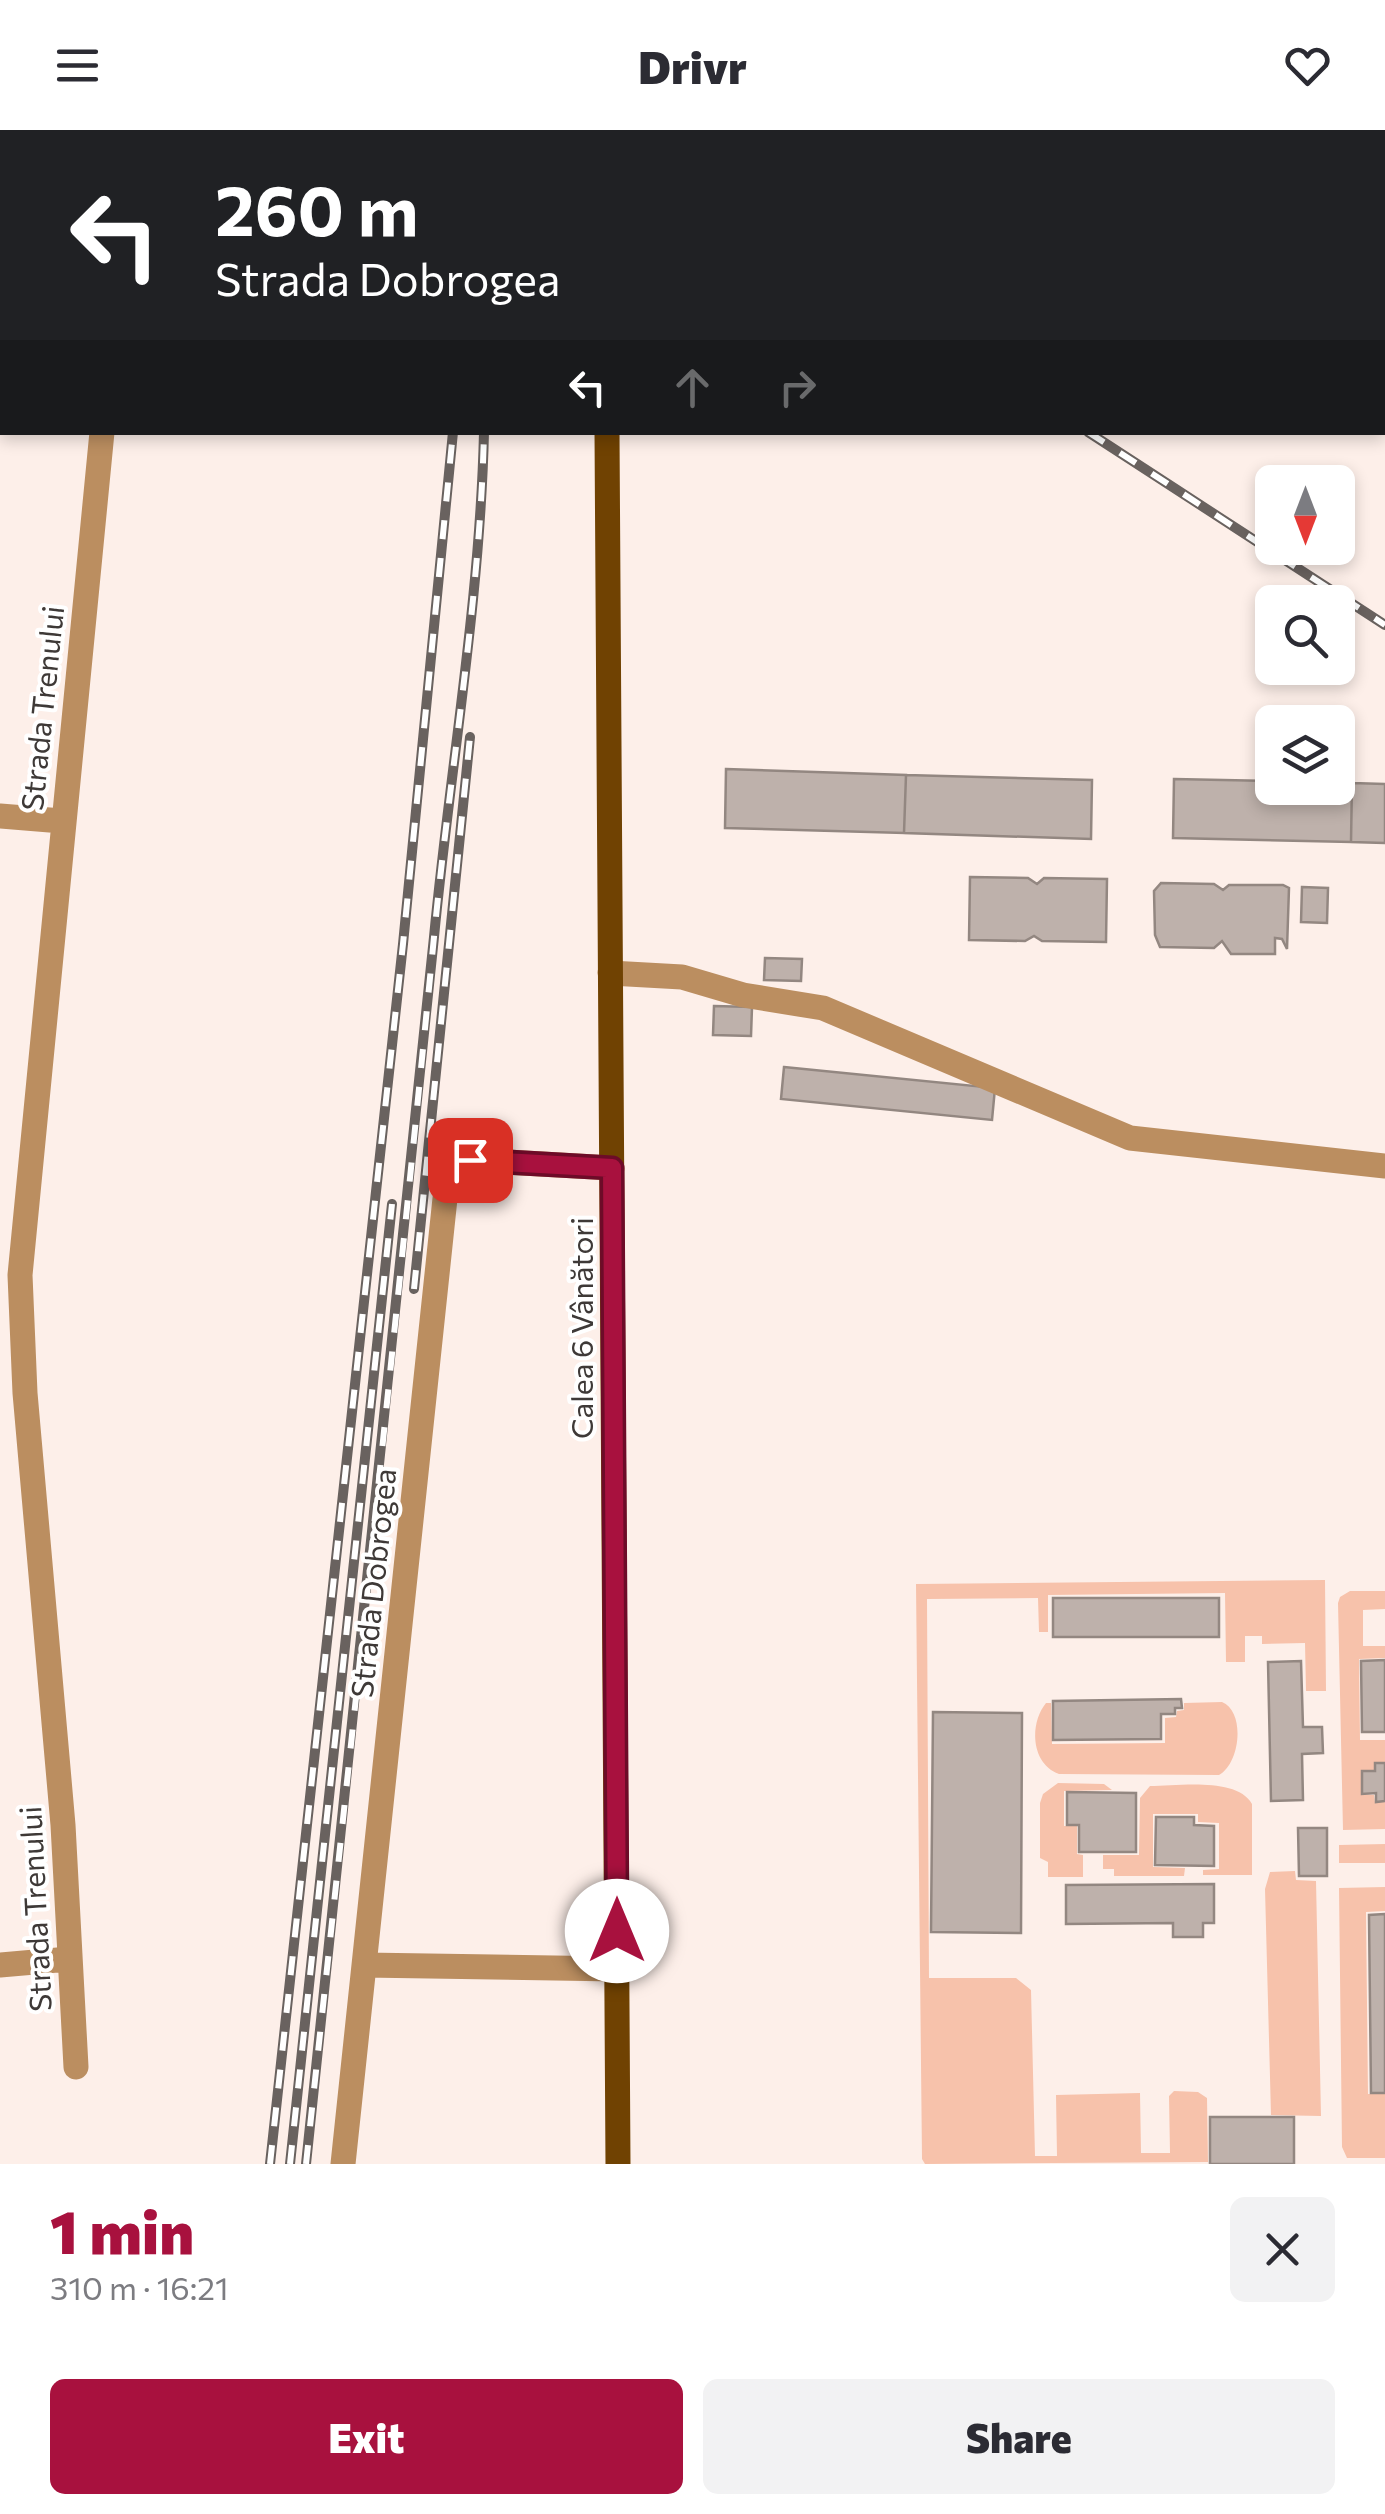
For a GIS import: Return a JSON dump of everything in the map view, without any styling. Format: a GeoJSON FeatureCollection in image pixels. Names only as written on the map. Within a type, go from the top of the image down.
{"type":"FeatureCollection","features":[{"type":"Feature","properties":{"kind":"main road","name":"Calea 6 Vânători"},"geometry":{"type":"LineString","coordinates":[[607,435],[618,2164]]}},
{"type":"Feature","properties":{"kind":"street","name":"Strada Trenului"},"geometry":{"type":"LineString","coordinates":[[76,2067],[63,1825],[24,1378],[20,1275],[102,435]]}},
{"type":"Feature","properties":{"kind":"street"},"geometry":{"type":"LineString","coordinates":[[0,816],[62,821]]}},
{"type":"Feature","properties":{"kind":"street"},"geometry":{"type":"LineString","coordinates":[[610,973],[682,977],[743,996],[823,1008],[1130,1138],[1385,1166]]}},
{"type":"Feature","properties":{"kind":"street","name":"Strada Dobrogea"},"geometry":{"type":"LineString","coordinates":[[343,2164],[446,1188],[452,1175],[470,1160],[612,1168]]}},
{"type":"Feature","properties":{"kind":"street"},"geometry":{"type":"LineString","coordinates":[[0,1965],[68,1958]]}},
{"type":"Feature","properties":{"kind":"street"},"geometry":{"type":"LineString","coordinates":[[364,1965],[618,1969]]}},
{"type":"Feature","properties":{"kind":"shaded area"},"geometry":{"type":"Polygon","coordinates":[[[1325,1580],[1326,1691],[1306,1691],[1305,1643],[1262,1644],[1262,1636],[1245,1636],[1245,1662],[1226,1662],[1225,1593],[1048,1595],[1048,1632],[1039,1632],[1038,1598],[927,1599],[929,1978],[1016,1978],[1031,1990],[1035,2156],[1057,2156],[1056,2095],[1140,2093],[1141,2153],[1170,2153],[1169,2096],[1174,2091],[1198,2092],[1207,2098],[1208,2162],[925,2164],[916,1584],[1325,1580]]]}},
{"type":"Feature","properties":{"kind":"shaded area"},"geometry":{"type":"Polygon","coordinates":[[[1350,1591],[1385,1591],[1385,1609],[1363,1610],[1363,1646],[1385,1646],[1385,1658],[1359,1659],[1360,1740],[1385,1740],[1385,1762],[1374,1763],[1374,1771],[1361,1771],[1361,1794],[1374,1795],[1375,1802],[1385,1802],[1385,1829],[1343,1830],[1338,1603],[1350,1591]]]}},
{"type":"Feature","properties":{"kind":"shaded area"},"geometry":{"type":"Polygon","coordinates":[[[1222,1702],[1235,1716],[1237,1738],[1232,1760],[1219,1775],[1059,1774],[1038,1753],[1035,1732],[1046,1703],[1051,1703],[1052,1744],[1165,1743],[1165,1718],[1176,1717],[1177,1711],[1184,1710],[1184,1703],[1222,1702]]]}},
{"type":"Feature","properties":{"kind":"shaded area"},"geometry":{"type":"Polygon","coordinates":[[[1058,1783],[1104,1784],[1112,1790],[1064,1791],[1064,1826],[1077,1826],[1077,1854],[1083,1855],[1083,1877],[1048,1877],[1048,1862],[1040,1858],[1040,1803],[1043,1794],[1058,1783]]]}},
{"type":"Feature","properties":{"kind":"shaded area"},"geometry":{"type":"Polygon","coordinates":[[[1150,1786],[1221,1786],[1244,1795],[1252,1804],[1252,1875],[1203,1875],[1203,1870],[1219,1869],[1219,1823],[1198,1822],[1198,1814],[1153,1814],[1153,1867],[1185,1868],[1184,1876],[1114,1876],[1114,1869],[1103,1869],[1103,1855],[1139,1855],[1140,1798],[1150,1786]]]}},
{"type":"Feature","properties":{"kind":"shaded area"},"geometry":{"type":"Polygon","coordinates":[[[1385,1844],[1385,1863],[1339,1863],[1339,1845],[1385,1844]]]}},
{"type":"Feature","properties":{"kind":"shaded area"},"geometry":{"type":"Polygon","coordinates":[[[1295,1871],[1296,1880],[1316,1881],[1321,2116],[1271,2115],[1265,1889],[1270,1872],[1295,1871]]]}},
{"type":"Feature","properties":{"kind":"shaded area"},"geometry":{"type":"Polygon","coordinates":[[[1385,1887],[1385,1911],[1366,1912],[1368,2094],[1385,2094],[1385,2158],[1347,2158],[1342,2147],[1339,1888],[1385,1887]]]}},
{"type":"Feature","properties":{"kind":"building"},"geometry":{"type":"Polygon","coordinates":[[[726,769],[906,775],[904,833],[725,828],[726,769]]]}},
{"type":"Feature","properties":{"kind":"building"},"geometry":{"type":"Polygon","coordinates":[[[906,775],[1092,780],[1091,839],[904,833],[906,775]]]}},
{"type":"Feature","properties":{"kind":"building"},"geometry":{"type":"Polygon","coordinates":[[[1174,779],[1255,781],[1255,805],[1352,805],[1351,842],[1173,838],[1174,779]]]}},
{"type":"Feature","properties":{"kind":"building"},"geometry":{"type":"Polygon","coordinates":[[[1355,783],[1385,784],[1385,843],[1351,842],[1355,783]]]}},
{"type":"Feature","properties":{"kind":"building"},"geometry":{"type":"Polygon","coordinates":[[[970,877],[1028,878],[1037,884],[1044,878],[1107,879],[1106,942],[1042,941],[1034,936],[1025,941],[969,940],[970,877]]]}},
{"type":"Feature","properties":{"kind":"building"},"geometry":{"type":"Polygon","coordinates":[[[1161,883],[1214,884],[1223,890],[1229,885],[1289,888],[1287,949],[1282,939],[1275,938],[1275,954],[1231,954],[1222,941],[1214,948],[1160,947],[1155,935],[1154,891],[1161,883]]]}},
{"type":"Feature","properties":{"kind":"building"},"geometry":{"type":"Polygon","coordinates":[[[1302,887],[1328,888],[1327,923],[1301,922],[1302,887]]]}},
{"type":"Feature","properties":{"kind":"building"},"geometry":{"type":"Polygon","coordinates":[[[765,958],[802,959],[801,981],[764,980],[765,958]]]}},
{"type":"Feature","properties":{"kind":"building"},"geometry":{"type":"Polygon","coordinates":[[[714,1006],[752,1007],[751,1036],[713,1035],[714,1006]]]}},
{"type":"Feature","properties":{"kind":"building"},"geometry":{"type":"Polygon","coordinates":[[[784,1067],[995,1088],[992,1120],[781,1099],[784,1067]]]}},
{"type":"Feature","properties":{"kind":"building"},"geometry":{"type":"Polygon","coordinates":[[[1053,1598],[1219,1598],[1219,1637],[1053,1637],[1053,1598]]]}},
{"type":"Feature","properties":{"kind":"building"},"geometry":{"type":"Polygon","coordinates":[[[1385,1660],[1385,1732],[1362,1732],[1361,1661],[1385,1660]]]}},
{"type":"Feature","properties":{"kind":"building"},"geometry":{"type":"Polygon","coordinates":[[[1301,1661],[1303,1727],[1322,1727],[1323,1753],[1302,1754],[1303,1800],[1271,1801],[1268,1662],[1301,1661]]]}},
{"type":"Feature","properties":{"kind":"building"},"geometry":{"type":"Polygon","coordinates":[[[1181,1699],[1182,1708],[1175,1708],[1175,1714],[1161,1714],[1161,1739],[1053,1740],[1053,1701],[1181,1699]]]}},
{"type":"Feature","properties":{"kind":"building"},"geometry":{"type":"Polygon","coordinates":[[[933,1712],[1022,1713],[1021,1933],[931,1932],[933,1712]]]}},
{"type":"Feature","properties":{"kind":"building"},"geometry":{"type":"Polygon","coordinates":[[[1375,1763],[1385,1763],[1385,1801],[1376,1802],[1376,1793],[1362,1794],[1362,1771],[1375,1771],[1375,1763]]]}},
{"type":"Feature","properties":{"kind":"building"},"geometry":{"type":"Polygon","coordinates":[[[1067,1792],[1136,1793],[1136,1852],[1079,1852],[1079,1825],[1067,1825],[1067,1792]]]}},
{"type":"Feature","properties":{"kind":"building"},"geometry":{"type":"Polygon","coordinates":[[[1156,1817],[1194,1817],[1194,1825],[1214,1826],[1214,1866],[1155,1865],[1156,1817]]]}},
{"type":"Feature","properties":{"kind":"building"},"geometry":{"type":"Polygon","coordinates":[[[1298,1828],[1327,1828],[1327,1876],[1299,1876],[1298,1828]]]}},
{"type":"Feature","properties":{"kind":"building"},"geometry":{"type":"Polygon","coordinates":[[[1214,1884],[1214,1923],[1203,1923],[1203,1937],[1173,1937],[1173,1923],[1066,1924],[1066,1885],[1214,1884]]]}},
{"type":"Feature","properties":{"kind":"building"},"geometry":{"type":"Polygon","coordinates":[[[1385,1914],[1385,2093],[1371,2093],[1369,1915],[1385,1914]]]}},
{"type":"Feature","properties":{"kind":"building"},"geometry":{"type":"Polygon","coordinates":[[[1210,2117],[1294,2117],[1294,2164],[1210,2164],[1210,2117]]]}},
{"type":"Feature","properties":{"kind":"railway"},"geometry":{"type":"LineString","coordinates":[[270,2164],[403,944],[453,435]]}},
{"type":"Feature","properties":{"kind":"railway"},"geometry":{"type":"LineString","coordinates":[[306,2164],[441,874],[471,622],[484,435]]}},
{"type":"Feature","properties":{"kind":"railway"},"geometry":{"type":"LineString","coordinates":[[1093,435],[1385,625]]}},
{"type":"Feature","properties":{"kind":"railway"},"geometry":{"type":"LineString","coordinates":[[414,1289],[470,737]]}},
{"type":"Feature","properties":{"kind":"railway"},"geometry":{"type":"LineString","coordinates":[[290,2164],[392,1204]]}},
{"type":"Feature","properties":{"kind":"route"},"geometry":{"type":"LineString","coordinates":[[470,1160],[612,1168],[617,1931]]}}]}
